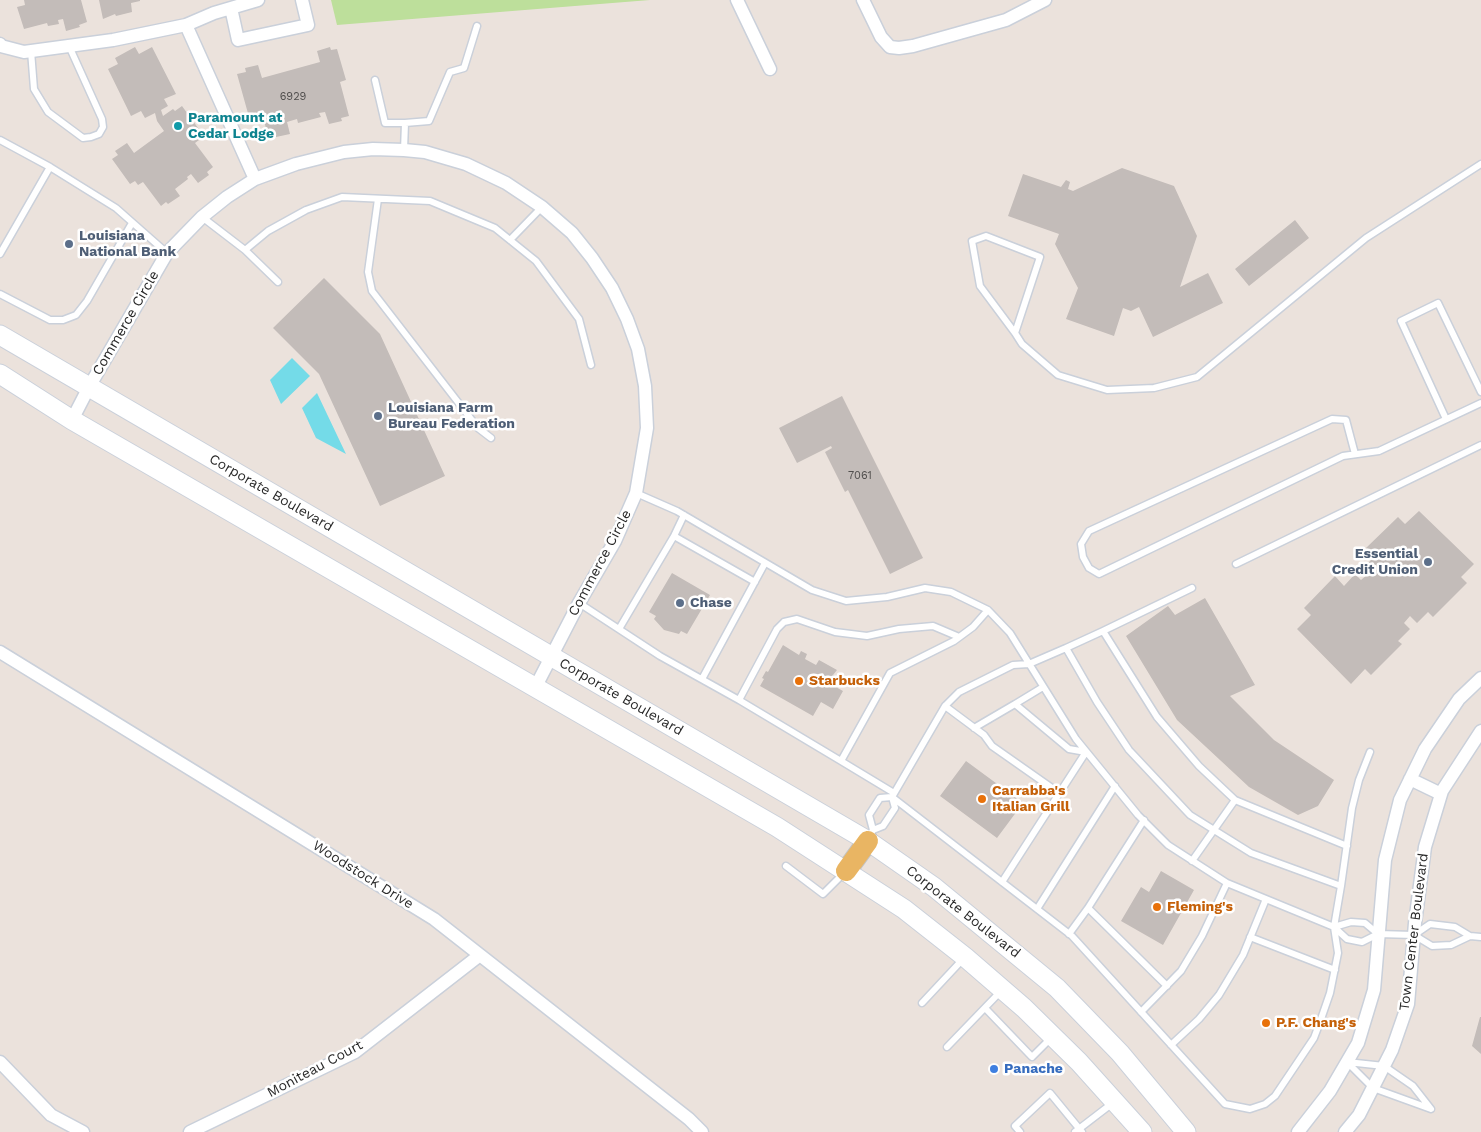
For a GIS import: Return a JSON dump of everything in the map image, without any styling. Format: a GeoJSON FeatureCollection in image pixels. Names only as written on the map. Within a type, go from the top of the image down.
{"type":"FeatureCollection","features":[{"type":"Feature","properties":{"kind":"main road"},"geometry":{"type":"LineString","coordinates":[[846,871],[870,835]]}},
{"type":"Feature","properties":{"kind":"street"},"geometry":{"type":"LineString","coordinates":[[0,44],[1,46],[24,52],[69,46],[186,25],[258,0]]}},
{"type":"Feature","properties":{"kind":"street"},"geometry":{"type":"LineString","coordinates":[[231,8],[238,40],[308,25],[302,0]]}},
{"type":"Feature","properties":{"kind":"street"},"geometry":{"type":"LineString","coordinates":[[738,0],[770,69]]}},
{"type":"Feature","properties":{"kind":"street"},"geometry":{"type":"LineString","coordinates":[[863,0],[881,37],[890,46],[899,48],[913,46],[1006,20],[1045,0]]}},
{"type":"Feature","properties":{"kind":"street"},"geometry":{"type":"LineString","coordinates":[[186,25],[256,179]]}},
{"type":"Feature","properties":{"kind":"street","name":"Commerce Circle"},"geometry":{"type":"LineString","coordinates":[[72,420],[89,386],[167,254],[202,217],[227,197],[256,179],[296,164],[344,152],[373,149],[425,152],[466,164],[506,183],[542,207],[572,233],[592,258],[616,296],[638,348],[644,386],[647,428],[636,493],[616,541],[579,603],[536,688]]}},
{"type":"Feature","properties":{"kind":"street","name":"Corporate Boulevard"},"geometry":{"type":"LineString","coordinates":[[0,335],[551,656],[870,835],[1056,988],[1120,1053],[1186,1132]]}},
{"type":"Feature","properties":{"kind":"street"},"geometry":{"type":"LineString","coordinates":[[0,374],[72,420],[777,827],[904,909],[966,957],[1003,989],[1053,1037],[1142,1132]]}},
{"type":"Feature","properties":{"kind":"street","name":"Woodstock Drive"},"geometry":{"type":"LineString","coordinates":[[0,652],[434,919],[689,1119],[702,1132]]}},
{"type":"Feature","properties":{"kind":"street"},"geometry":{"type":"LineString","coordinates":[[1298,1132],[1330,1091],[1358,1043],[1374,990],[1385,860],[1400,800],[1424,749],[1459,699],[1481,678]]}},
{"type":"Feature","properties":{"kind":"street","name":"Town Center Boulevard"},"geometry":{"type":"LineString","coordinates":[[1344,1132],[1359,1115],[1392,1050],[1408,1004],[1425,847],[1441,794],[1481,731]]}},
{"type":"Feature","properties":{"kind":"street"},"geometry":{"type":"LineString","coordinates":[[1410,779],[1441,794]]}},
{"type":"Feature","properties":{"kind":"street","name":"Moniteau Court"},"geometry":{"type":"LineString","coordinates":[[190,1132],[355,1052],[480,954]]}},
{"type":"Feature","properties":{"kind":"street"},"geometry":{"type":"LineString","coordinates":[[0,1062],[51,1114],[83,1132]]}},
{"type":"Feature","properties":{"kind":"lane"},"geometry":{"type":"LineString","coordinates":[[375,80],[385,123],[429,122],[450,72],[464,68],[478,26]]}},
{"type":"Feature","properties":{"kind":"lane"},"geometry":{"type":"LineString","coordinates":[[31,51],[34,89],[48,112],[83,138],[91,137],[99,134],[103,127],[102,119],[69,46]]}},
{"type":"Feature","properties":{"kind":"lane"},"geometry":{"type":"LineString","coordinates":[[404,150],[405,123]]}},
{"type":"Feature","properties":{"kind":"lane"},"geometry":{"type":"LineString","coordinates":[[0,140],[50,167],[116,208],[167,254]]}},
{"type":"Feature","properties":{"kind":"lane"},"geometry":{"type":"LineString","coordinates":[[1015,334],[1040,257],[986,236],[972,241],[980,286],[1022,344],[1058,375],[1107,390],[1154,388],[1197,377],[1366,238],[1481,164]]}},
{"type":"Feature","properties":{"kind":"lane"},"geometry":{"type":"LineString","coordinates":[[0,254],[50,167]]}},
{"type":"Feature","properties":{"kind":"lane"},"geometry":{"type":"LineString","coordinates":[[245,250],[268,231],[315,207],[342,197],[430,202],[495,228],[536,261],[580,319],[592,365]]}},
{"type":"Feature","properties":{"kind":"lane"},"geometry":{"type":"LineString","coordinates":[[378,199],[368,272],[370,286],[478,428],[491,438]]}},
{"type":"Feature","properties":{"kind":"lane"},"geometry":{"type":"LineString","coordinates":[[510,240],[542,207]]}},
{"type":"Feature","properties":{"kind":"lane"},"geometry":{"type":"LineString","coordinates":[[202,217],[245,250],[278,282]]}},
{"type":"Feature","properties":{"kind":"lane"},"geometry":{"type":"LineString","coordinates":[[0,294],[50,320],[63,320],[76,314],[87,301],[132,223]]}},
{"type":"Feature","properties":{"kind":"lane"},"geometry":{"type":"LineString","coordinates":[[1446,419],[1401,321],[1438,303],[1481,392]]}},
{"type":"Feature","properties":{"kind":"lane"},"geometry":{"type":"LineString","coordinates":[[1355,454],[1346,420],[1332,419],[1089,530],[1081,544],[1083,557],[1089,568],[1098,574],[1343,456],[1379,451],[1481,403]]}},
{"type":"Feature","properties":{"kind":"lane"},"geometry":{"type":"LineString","coordinates":[[1236,564],[1481,445]]}},
{"type":"Feature","properties":{"kind":"lane"},"geometry":{"type":"LineString","coordinates":[[636,493],[684,515],[812,590],[846,601],[887,597],[925,588],[951,592],[988,610],[1010,632],[1076,739],[1144,820],[1168,846],[1227,884],[1334,927],[1347,939],[1362,942],[1378,934],[1414,935],[1432,946],[1451,945],[1470,936]]}},
{"type":"Feature","properties":{"kind":"lane"},"geometry":{"type":"LineString","coordinates":[[619,629],[674,536],[684,515]]}},
{"type":"Feature","properties":{"kind":"lane"},"geometry":{"type":"LineString","coordinates":[[674,536],[755,582]]}},
{"type":"Feature","properties":{"kind":"lane"},"geometry":{"type":"LineString","coordinates":[[702,680],[765,563]]}},
{"type":"Feature","properties":{"kind":"lane"},"geometry":{"type":"LineString","coordinates":[[870,835],[883,826],[895,808],[893,795],[946,706],[959,692],[1013,664],[1029,664],[1192,588]]}},
{"type":"Feature","properties":{"kind":"lane"},"geometry":{"type":"LineString","coordinates":[[579,603],[702,680],[841,761],[893,795],[1069,934],[1225,1104],[1234,1108],[1250,1109],[1265,1104],[1275,1096],[1314,1038],[1330,993],[1335,970],[1338,953],[1334,927],[1347,846],[1359,780],[1370,752]]}},
{"type":"Feature","properties":{"kind":"lane"},"geometry":{"type":"LineString","coordinates":[[841,761],[890,673],[959,637],[973,627],[988,610]]}},
{"type":"Feature","properties":{"kind":"lane"},"geometry":{"type":"LineString","coordinates":[[738,700],[777,629],[784,622],[797,620],[835,632],[867,636],[899,629],[933,626],[959,637]]}},
{"type":"Feature","properties":{"kind":"lane"},"geometry":{"type":"LineString","coordinates":[[1103,630],[1157,717],[1199,766],[1235,800],[1347,846]]}},
{"type":"Feature","properties":{"kind":"lane"},"geometry":{"type":"LineString","coordinates":[[1066,648],[1097,702],[1129,750],[1190,815],[1251,853],[1342,886]]}},
{"type":"Feature","properties":{"kind":"lane"},"geometry":{"type":"LineString","coordinates":[[974,728],[1043,687]]}},
{"type":"Feature","properties":{"kind":"lane"},"geometry":{"type":"LineString","coordinates":[[1015,704],[1069,749],[1086,752]]}},
{"type":"Feature","properties":{"kind":"lane"},"geometry":{"type":"LineString","coordinates":[[946,706],[974,728],[992,746],[1059,793]]}},
{"type":"Feature","properties":{"kind":"lane"},"geometry":{"type":"LineString","coordinates":[[1002,882],[1086,752]]}},
{"type":"Feature","properties":{"kind":"lane"},"geometry":{"type":"LineString","coordinates":[[1038,909],[1115,786]]}},
{"type":"Feature","properties":{"kind":"lane"},"geometry":{"type":"LineString","coordinates":[[870,835],[869,815],[880,798],[893,795]]}},
{"type":"Feature","properties":{"kind":"lane"},"geometry":{"type":"LineString","coordinates":[[1192,861],[1235,800]]}},
{"type":"Feature","properties":{"kind":"lane"},"geometry":{"type":"LineString","coordinates":[[1069,934],[1088,908],[1144,820]]}},
{"type":"Feature","properties":{"kind":"lane"},"geometry":{"type":"LineString","coordinates":[[786,866],[823,894],[846,871]]}},
{"type":"Feature","properties":{"kind":"lane"},"geometry":{"type":"LineString","coordinates":[[1142,1012],[1181,971],[1202,936],[1227,884]]}},
{"type":"Feature","properties":{"kind":"lane"},"geometry":{"type":"LineString","coordinates":[[1171,1045],[1198,1020],[1219,995],[1243,955],[1266,899]]}},
{"type":"Feature","properties":{"kind":"lane"},"geometry":{"type":"LineString","coordinates":[[1088,908],[1167,986]]}},
{"type":"Feature","properties":{"kind":"lane"},"geometry":{"type":"LineString","coordinates":[[1334,927],[1352,922],[1365,923],[1378,934]]}},
{"type":"Feature","properties":{"kind":"lane"},"geometry":{"type":"LineString","coordinates":[[1414,935],[1430,924],[1454,927],[1470,936],[1481,937]]}},
{"type":"Feature","properties":{"kind":"lane"},"geometry":{"type":"LineString","coordinates":[[1250,937],[1335,970]]}},
{"type":"Feature","properties":{"kind":"lane"},"geometry":{"type":"LineString","coordinates":[[922,1003],[966,957]]}},
{"type":"Feature","properties":{"kind":"lane"},"geometry":{"type":"LineString","coordinates":[[947,1047],[1003,989]]}},
{"type":"Feature","properties":{"kind":"lane"},"geometry":{"type":"LineString","coordinates":[[985,1008],[1032,1057],[1053,1037]]}},
{"type":"Feature","properties":{"kind":"lane"},"geometry":{"type":"LineString","coordinates":[[1347,1062],[1384,1066],[1414,1086],[1431,1109],[1373,1088],[1347,1062]]}},
{"type":"Feature","properties":{"kind":"lane"},"geometry":{"type":"LineString","coordinates":[[1020,1132],[1015,1126],[1050,1093],[1079,1131],[1115,1101]]}},
{"type":"Feature","properties":{"kind":"green space"},"geometry":{"type":"Polygon","coordinates":[[[331,0],[650,0],[337,25],[331,0]]]}},
{"type":"Feature","properties":{"kind":"water"},"geometry":{"type":"Polygon","coordinates":[[[292,358],[310,376],[281,404],[270,380],[292,358]]]}},
{"type":"Feature","properties":{"kind":"water"},"geometry":{"type":"Polygon","coordinates":[[[317,393],[346,454],[316,438],[302,408],[317,393]]]}},
{"type":"Feature","properties":{"kind":"building"},"geometry":{"type":"Polygon","coordinates":[[[24,0],[81,0],[87,22],[79,25],[80,27],[66,31],[63,19],[58,20],[59,24],[48,26],[47,23],[24,29],[17,7],[25,5],[24,0]]]}},
{"type":"Feature","properties":{"kind":"building"},"geometry":{"type":"Polygon","coordinates":[[[99,0],[140,1],[131,3],[132,12],[116,16],[115,14],[103,19],[99,0]]]}},
{"type":"Feature","properties":{"kind":"building","name":"Paramount at Cedar Lodge"},"geometry":{"type":"Polygon","coordinates":[[[135,47],[139,54],[152,47],[176,94],[164,99],[168,106],[161,110],[163,116],[173,109],[175,111],[182,106],[201,132],[196,136],[199,140],[195,143],[213,167],[207,172],[209,175],[198,183],[191,174],[187,177],[188,179],[175,189],[180,196],[161,206],[143,182],[138,185],[135,181],[130,184],[112,159],[118,155],[115,151],[127,143],[134,153],[164,131],[157,121],[155,113],[145,118],[141,111],[131,116],[108,69],[118,64],[115,58],[135,47]]]}},
{"type":"Feature","properties":{"kind":"building","name":"Paramount at Cedar Lodge"},"geometry":{"type":"Polygon","coordinates":[[[330,47],[331,50],[337,49],[346,80],[340,82],[349,116],[341,118],[342,121],[329,124],[325,112],[319,113],[321,117],[298,123],[297,119],[287,122],[290,134],[276,137],[275,134],[268,136],[262,113],[249,117],[237,74],[246,72],[245,68],[258,65],[262,78],[320,62],[317,51],[330,47]]]}},
{"type":"Feature","properties":{"kind":"building"},"geometry":{"type":"Polygon","coordinates":[[[1122,168],[1174,186],[1197,236],[1180,287],[1208,273],[1223,303],[1153,337],[1139,307],[1131,311],[1123,308],[1114,336],[1066,319],[1078,288],[1055,244],[1059,234],[1008,216],[1023,174],[1061,187],[1066,180],[1070,182],[1068,189],[1073,191],[1122,168]]]}},
{"type":"Feature","properties":{"kind":"building"},"geometry":{"type":"Polygon","coordinates":[[[1295,220],[1309,238],[1249,286],[1235,269],[1295,220]]]}},
{"type":"Feature","properties":{"kind":"building","name":"Louisiana Farm Bureau Federation"},"geometry":{"type":"Polygon","coordinates":[[[324,278],[380,334],[445,476],[380,506],[319,374],[273,328],[324,278]]]}},
{"type":"Feature","properties":{"kind":"building"},"geometry":{"type":"Polygon","coordinates":[[[842,396],[923,558],[890,574],[848,490],[845,492],[825,452],[832,448],[831,446],[797,463],[779,428],[842,396]]]}},
{"type":"Feature","properties":{"kind":"building"},"geometry":{"type":"Polygon","coordinates":[[[1419,511],[1474,564],[1461,577],[1467,583],[1433,617],[1428,612],[1417,623],[1410,616],[1404,623],[1410,629],[1398,641],[1402,644],[1371,675],[1365,669],[1351,684],[1297,629],[1311,615],[1304,608],[1335,576],[1344,586],[1355,574],[1361,580],[1368,574],[1363,568],[1374,557],[1366,548],[1398,517],[1405,524],[1419,511]]]}},
{"type":"Feature","properties":{"kind":"building","name":"Chase"},"geometry":{"type":"Polygon","coordinates":[[[672,573],[710,595],[687,634],[681,631],[679,634],[664,630],[654,619],[656,616],[649,612],[672,573]]]}},
{"type":"Feature","properties":{"kind":"building"},"geometry":{"type":"Polygon","coordinates":[[[1205,598],[1255,685],[1230,696],[1274,740],[1334,780],[1318,806],[1298,815],[1249,787],[1177,720],[1126,636],[1168,606],[1175,615],[1205,598]]]}},
{"type":"Feature","properties":{"kind":"building","name":"Starbucks"},"geometry":{"type":"Polygon","coordinates":[[[783,645],[799,655],[801,651],[807,654],[805,659],[816,665],[819,660],[837,670],[833,675],[835,676],[833,680],[836,682],[834,686],[843,691],[833,709],[821,702],[813,716],[760,686],[764,679],[762,678],[766,671],[768,672],[783,645]]]}},
{"type":"Feature","properties":{"kind":"building","name":"Carrabba's Italian Grill"},"geometry":{"type":"Polygon","coordinates":[[[966,761],[1023,803],[997,838],[940,796],[966,761]]]}},
{"type":"Feature","properties":{"kind":"building","name":"Fleming's"},"geometry":{"type":"Polygon","coordinates":[[[1161,871],[1194,890],[1163,945],[1121,921],[1141,887],[1149,892],[1161,871]]]}},
{"type":"Feature","properties":{"kind":"building"},"geometry":{"type":"Polygon","coordinates":[[[1481,1017],[1481,1054],[1472,1046],[1481,1017]]]}},
{"type":"Feature","properties":{"kind":"place","name":"Paramount at Cedar Lodge"},"geometry":{"type":"Point","coordinates":[178,126]}},
{"type":"Feature","properties":{"kind":"place","name":"Louisiana National Bank"},"geometry":{"type":"Point","coordinates":[69,244]}},
{"type":"Feature","properties":{"kind":"place","name":"Louisiana Farm Bureau Federation"},"geometry":{"type":"Point","coordinates":[378,416]}},
{"type":"Feature","properties":{"kind":"place","name":"Essential Credit Union"},"geometry":{"type":"Point","coordinates":[1428,562]}},
{"type":"Feature","properties":{"kind":"place","name":"Chase"},"geometry":{"type":"Point","coordinates":[680,603]}},
{"type":"Feature","properties":{"kind":"place","name":"Starbucks"},"geometry":{"type":"Point","coordinates":[799,681]}},
{"type":"Feature","properties":{"kind":"place","name":"Carrabba's Italian Grill"},"geometry":{"type":"Point","coordinates":[982,799]}},
{"type":"Feature","properties":{"kind":"place","name":"Fleming's"},"geometry":{"type":"Point","coordinates":[1157,907]}},
{"type":"Feature","properties":{"kind":"place","name":"P.F. Chang's"},"geometry":{"type":"Point","coordinates":[1266,1023]}},
{"type":"Feature","properties":{"kind":"place","name":"Panache"},"geometry":{"type":"Point","coordinates":[994,1069]}}]}
